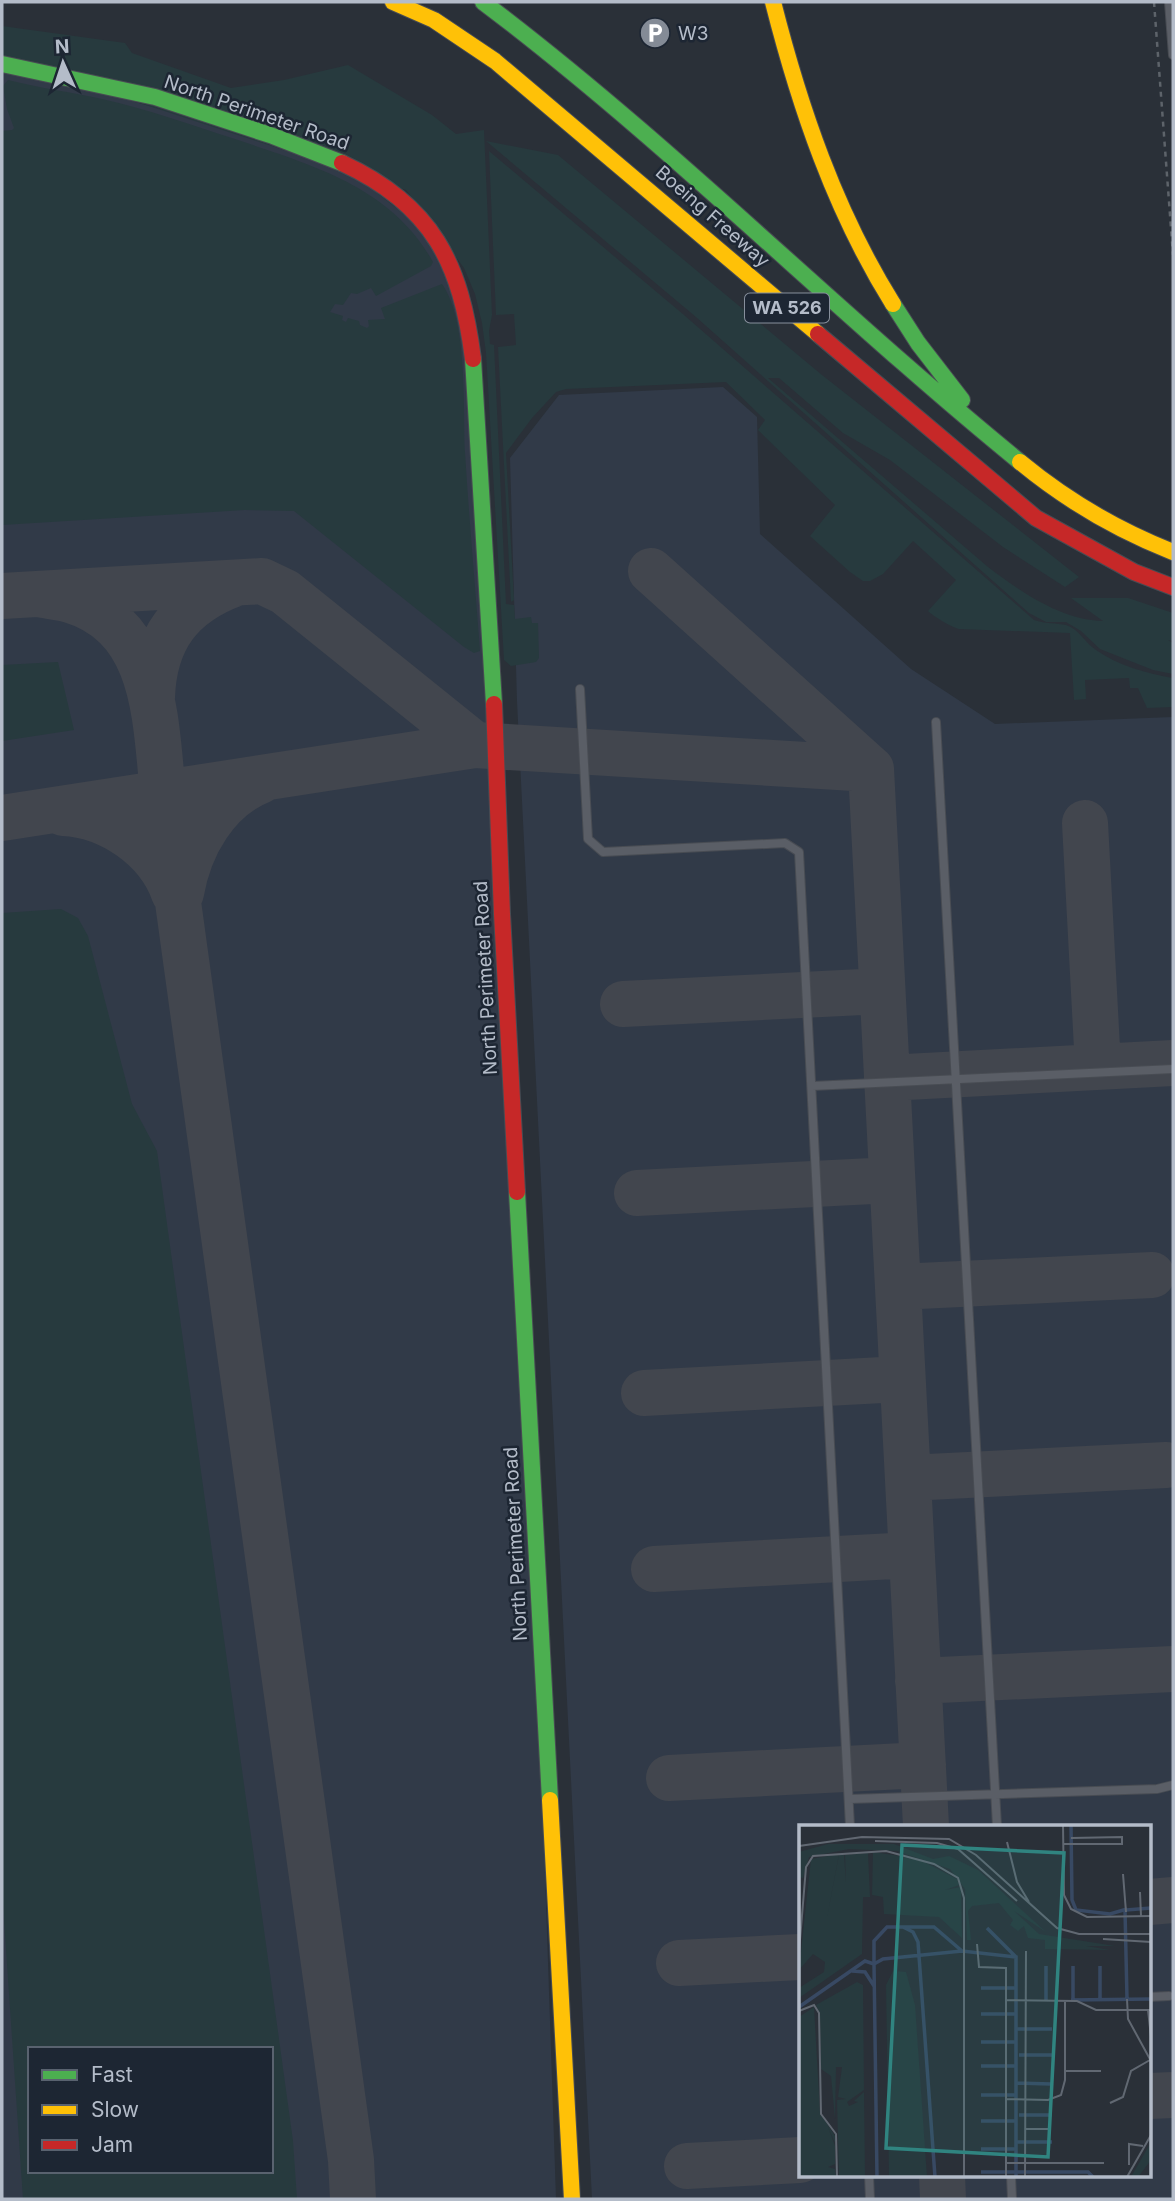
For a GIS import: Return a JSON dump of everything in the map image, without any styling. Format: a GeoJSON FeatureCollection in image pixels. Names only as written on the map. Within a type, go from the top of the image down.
{"type":"FeatureCollection","features":[{"type":"Feature","properties":{"kind":"main road","name":"Boeing Freeway"},"geometry":{"type":"LineString","coordinates":[[393,2],[449,28],[495,61],[1036,518],[1134,572],[1173,587]]}},
{"type":"Feature","properties":{"kind":"main road","name":"Boeing Freeway"},"geometry":{"type":"LineString","coordinates":[[483,2],[544,45],[706,186],[911,372],[1035,474],[1092,514],[1173,552]]}},
{"type":"Feature","properties":{"kind":"main road"},"geometry":{"type":"LineString","coordinates":[[773,2],[804,114],[850,228],[904,323],[987,433]]}},
{"type":"Feature","properties":{"kind":"main road","name":"North Perimeter Road"},"geometry":{"type":"LineString","coordinates":[[2,64],[118,87],[242,125],[333,158],[378,182],[421,217],[439,241],[461,291],[473,358],[494,665],[505,956],[572,2199]]}},
{"type":"Feature","properties":{"kind":"lane"},"geometry":{"type":"LineString","coordinates":[[1170,2],[1173,55]]}},
{"type":"Feature","properties":{"kind":"lane"},"geometry":{"type":"LineString","coordinates":[[580,689],[588,839],[603,852],[785,843],[799,852],[850,1825]]}},
{"type":"Feature","properties":{"kind":"lane"},"geometry":{"type":"LineString","coordinates":[[936,722],[997,1825]]}},
{"type":"Feature","properties":{"kind":"lane"},"geometry":{"type":"LineString","coordinates":[[812,1086],[1173,1069]]}},
{"type":"Feature","properties":{"kind":"lane"},"geometry":{"type":"LineString","coordinates":[[849,1799],[1173,1786]]}},
{"type":"Feature","properties":{"kind":"lane"},"geometry":{"type":"LineString","coordinates":[[1150,1997],[1169,1996]]}},
{"type":"Feature","properties":{"kind":"lane"},"geometry":{"type":"LineString","coordinates":[[869,2176],[870,2199]]}},
{"type":"Feature","properties":{"kind":"lane"},"geometry":{"type":"LineString","coordinates":[[1011,2176],[1012,2199]]}},
{"type":"Feature","properties":{"kind":"path"},"geometry":{"type":"LineString","coordinates":[[1154,2],[1173,255]]}},
{"type":"Feature","properties":{"kind":"shaded area"},"geometry":{"type":"Polygon","coordinates":[[[2,64],[333,158],[438,241],[466,348],[539,1696],[556,2199],[2,2199],[2,64]]]}},
{"type":"Feature","properties":{"kind":"shaded area"},"geometry":{"type":"Polygon","coordinates":[[[723,387],[757,417],[760,534],[911,669],[995,724],[1173,717],[1173,2199],[592,2199],[517,701],[510,458],[559,395],[723,387]]]}},
{"type":"Feature","properties":{"kind":"green space"},"geometry":{"type":"Polygon","coordinates":[[[2,26],[125,43],[132,53],[231,88],[284,80],[348,65],[432,115],[456,134],[484,130],[492,315],[489,331],[490,344],[494,345],[506,604],[514,605],[515,619],[531,617],[532,623],[538,623],[539,658],[536,662],[511,666],[504,660],[486,353],[475,294],[464,268],[406,190],[2,58],[2,26]]]}},
{"type":"Feature","properties":{"kind":"green space"},"geometry":{"type":"Polygon","coordinates":[[[8,80],[136,108],[292,158],[347,182],[372,197],[395,214],[416,236],[433,262],[431,266],[376,296],[371,288],[357,294],[351,293],[343,305],[335,304],[330,312],[343,316],[342,320],[346,322],[348,318],[359,321],[360,325],[367,328],[368,320],[385,319],[381,308],[442,284],[450,300],[456,320],[462,365],[465,452],[480,651],[474,653],[464,647],[294,511],[245,510],[2,525],[2,131],[14,128],[3,86],[8,80]]]}},
{"type":"Feature","properties":{"kind":"green space"},"geometry":{"type":"Polygon","coordinates":[[[486,141],[558,155],[822,375],[1079,577],[1065,587],[1003,547],[890,460],[843,433],[779,378],[768,378],[988,567],[1014,586],[1057,610],[1087,619],[1103,621],[1071,598],[1128,598],[1173,613],[1173,641],[1168,640],[1173,643],[1173,674],[1153,670],[1100,649],[1081,631],[1066,622],[1046,622],[1029,613],[696,317],[486,141]]]}},
{"type":"Feature","properties":{"kind":"green space"},"geometry":{"type":"Polygon","coordinates":[[[489,151],[684,315],[1034,620],[1066,625],[1096,650],[1113,660],[1173,678],[1173,707],[1147,708],[1138,688],[1130,688],[1129,678],[1085,680],[1086,699],[1074,700],[1070,633],[959,629],[938,618],[928,611],[956,580],[913,541],[883,574],[870,581],[863,581],[850,572],[810,536],[835,505],[758,430],[765,420],[726,382],[566,389],[556,392],[506,453],[514,600],[511,602],[498,347],[516,345],[514,314],[496,315],[489,151]]]}},
{"type":"Feature","properties":{"kind":"green space"},"geometry":{"type":"Polygon","coordinates":[[[58,662],[74,730],[2,741],[2,665],[58,662]]]}},
{"type":"Feature","properties":{"kind":"green space"},"geometry":{"type":"Polygon","coordinates":[[[61,909],[78,918],[88,936],[132,1104],[157,1151],[293,2141],[297,2199],[23,2199],[2,1891],[2,913],[61,909]]]}},
{"type":"Feature","properties":{"kind":"taxiway"},"geometry":{"type":"LineString","coordinates":[[651,571],[871,769]]}},
{"type":"Feature","properties":{"kind":"taxiway"},"geometry":{"type":"LineString","coordinates":[[2,596],[262,581],[285,592],[475,745]]}},
{"type":"Feature","properties":{"kind":"taxiway"},"geometry":{"type":"LineString","coordinates":[[152,697],[158,658],[174,627],[199,602],[234,584]]}},
{"type":"Feature","properties":{"kind":"taxiway"},"geometry":{"type":"LineString","coordinates":[[38,594],[70,600],[99,613],[120,631],[136,653],[153,706],[351,2160],[353,2199]]}},
{"type":"Feature","properties":{"kind":"taxiway"},"geometry":{"type":"LineString","coordinates":[[2,818],[475,745],[871,769],[926,1825]]}},
{"type":"Feature","properties":{"kind":"taxiway"},"geometry":{"type":"LineString","coordinates":[[181,893],[191,858],[207,826],[231,799],[262,780]]}},
{"type":"Feature","properties":{"kind":"taxiway"},"geometry":{"type":"LineString","coordinates":[[63,813],[98,820],[130,837],[157,862],[174,893]]}},
{"type":"Feature","properties":{"kind":"taxiway"},"geometry":{"type":"LineString","coordinates":[[1085,823],[1098,1067]]}},
{"type":"Feature","properties":{"kind":"taxiway"},"geometry":{"type":"LineString","coordinates":[[623,1004],[882,991]]}},
{"type":"Feature","properties":{"kind":"taxiway"},"geometry":{"type":"LineString","coordinates":[[887,1078],[1173,1063]]}},
{"type":"Feature","properties":{"kind":"taxiway"},"geometry":{"type":"LineString","coordinates":[[637,1193],[892,1180]]}},
{"type":"Feature","properties":{"kind":"taxiway"},"geometry":{"type":"LineString","coordinates":[[898,1287],[1152,1275]]}},
{"type":"Feature","properties":{"kind":"taxiway"},"geometry":{"type":"LineString","coordinates":[[644,1393],[901,1379]]}},
{"type":"Feature","properties":{"kind":"taxiway"},"geometry":{"type":"LineString","coordinates":[[908,1478],[1166,1465]]}},
{"type":"Feature","properties":{"kind":"taxiway"},"geometry":{"type":"LineString","coordinates":[[654,1569],[912,1555]]}},
{"type":"Feature","properties":{"kind":"taxiway"},"geometry":{"type":"LineString","coordinates":[[918,1681],[1173,1669]]}},
{"type":"Feature","properties":{"kind":"taxiway"},"geometry":{"type":"LineString","coordinates":[[669,1778],[923,1765]]}},
{"type":"Feature","properties":{"kind":"taxiway"},"geometry":{"type":"LineString","coordinates":[[1150,1902],[1173,1900]]}},
{"type":"Feature","properties":{"kind":"taxiway"},"geometry":{"type":"LineString","coordinates":[[679,1963],[799,1957]]}},
{"type":"Feature","properties":{"kind":"taxiway"},"geometry":{"type":"LineString","coordinates":[[1150,2096],[1173,2095]]}},
{"type":"Feature","properties":{"kind":"taxiway"},"geometry":{"type":"LineString","coordinates":[[687,2166],[799,2160]]}},
{"type":"Feature","properties":{"kind":"taxiway"},"geometry":{"type":"LineString","coordinates":[[942,2176],[943,2199]]}},
{"type":"Feature","properties":{"kind":"traffic: fast"},"geometry":{"type":"LineString","coordinates":[[483,2],[553,56],[620,113],[885,347],[1020,462]]}},
{"type":"Feature","properties":{"kind":"traffic: fast"},"geometry":{"type":"LineString","coordinates":[[2,64],[155,97],[273,136],[342,163]]}},
{"type":"Feature","properties":{"kind":"traffic: fast"},"geometry":{"type":"LineString","coordinates":[[893,304],[918,343],[962,400]]}},
{"type":"Feature","properties":{"kind":"traffic: fast"},"geometry":{"type":"LineString","coordinates":[[473,359],[494,704]]}},
{"type":"Feature","properties":{"kind":"traffic: fast"},"geometry":{"type":"LineString","coordinates":[[517,1192],[550,1800]]}},
{"type":"Feature","properties":{"kind":"traffic: slow"},"geometry":{"type":"LineString","coordinates":[[393,2],[434,20],[495,61],[818,334]]}},
{"type":"Feature","properties":{"kind":"traffic: slow"},"geometry":{"type":"LineString","coordinates":[[773,2],[795,81],[821,158],[872,269],[893,304]]}},
{"type":"Feature","properties":{"kind":"traffic: slow"},"geometry":{"type":"LineString","coordinates":[[1020,462],[1093,513],[1173,552]]}},
{"type":"Feature","properties":{"kind":"traffic: slow"},"geometry":{"type":"LineString","coordinates":[[550,1800],[572,2199]]}},
{"type":"Feature","properties":{"kind":"traffic: jam"},"geometry":{"type":"LineString","coordinates":[[342,163],[399,198],[420,218],[437,241],[460,294],[473,359]]}},
{"type":"Feature","properties":{"kind":"traffic: jam"},"geometry":{"type":"LineString","coordinates":[[818,334],[1036,518],[1134,572],[1173,587]]}},
{"type":"Feature","properties":{"kind":"traffic: jam"},"geometry":{"type":"LineString","coordinates":[[494,704],[517,1192]]}},
{"type":"Feature","properties":{"kind":"place","name":"W3"},"geometry":{"type":"Point","coordinates":[655,33]}}]}
